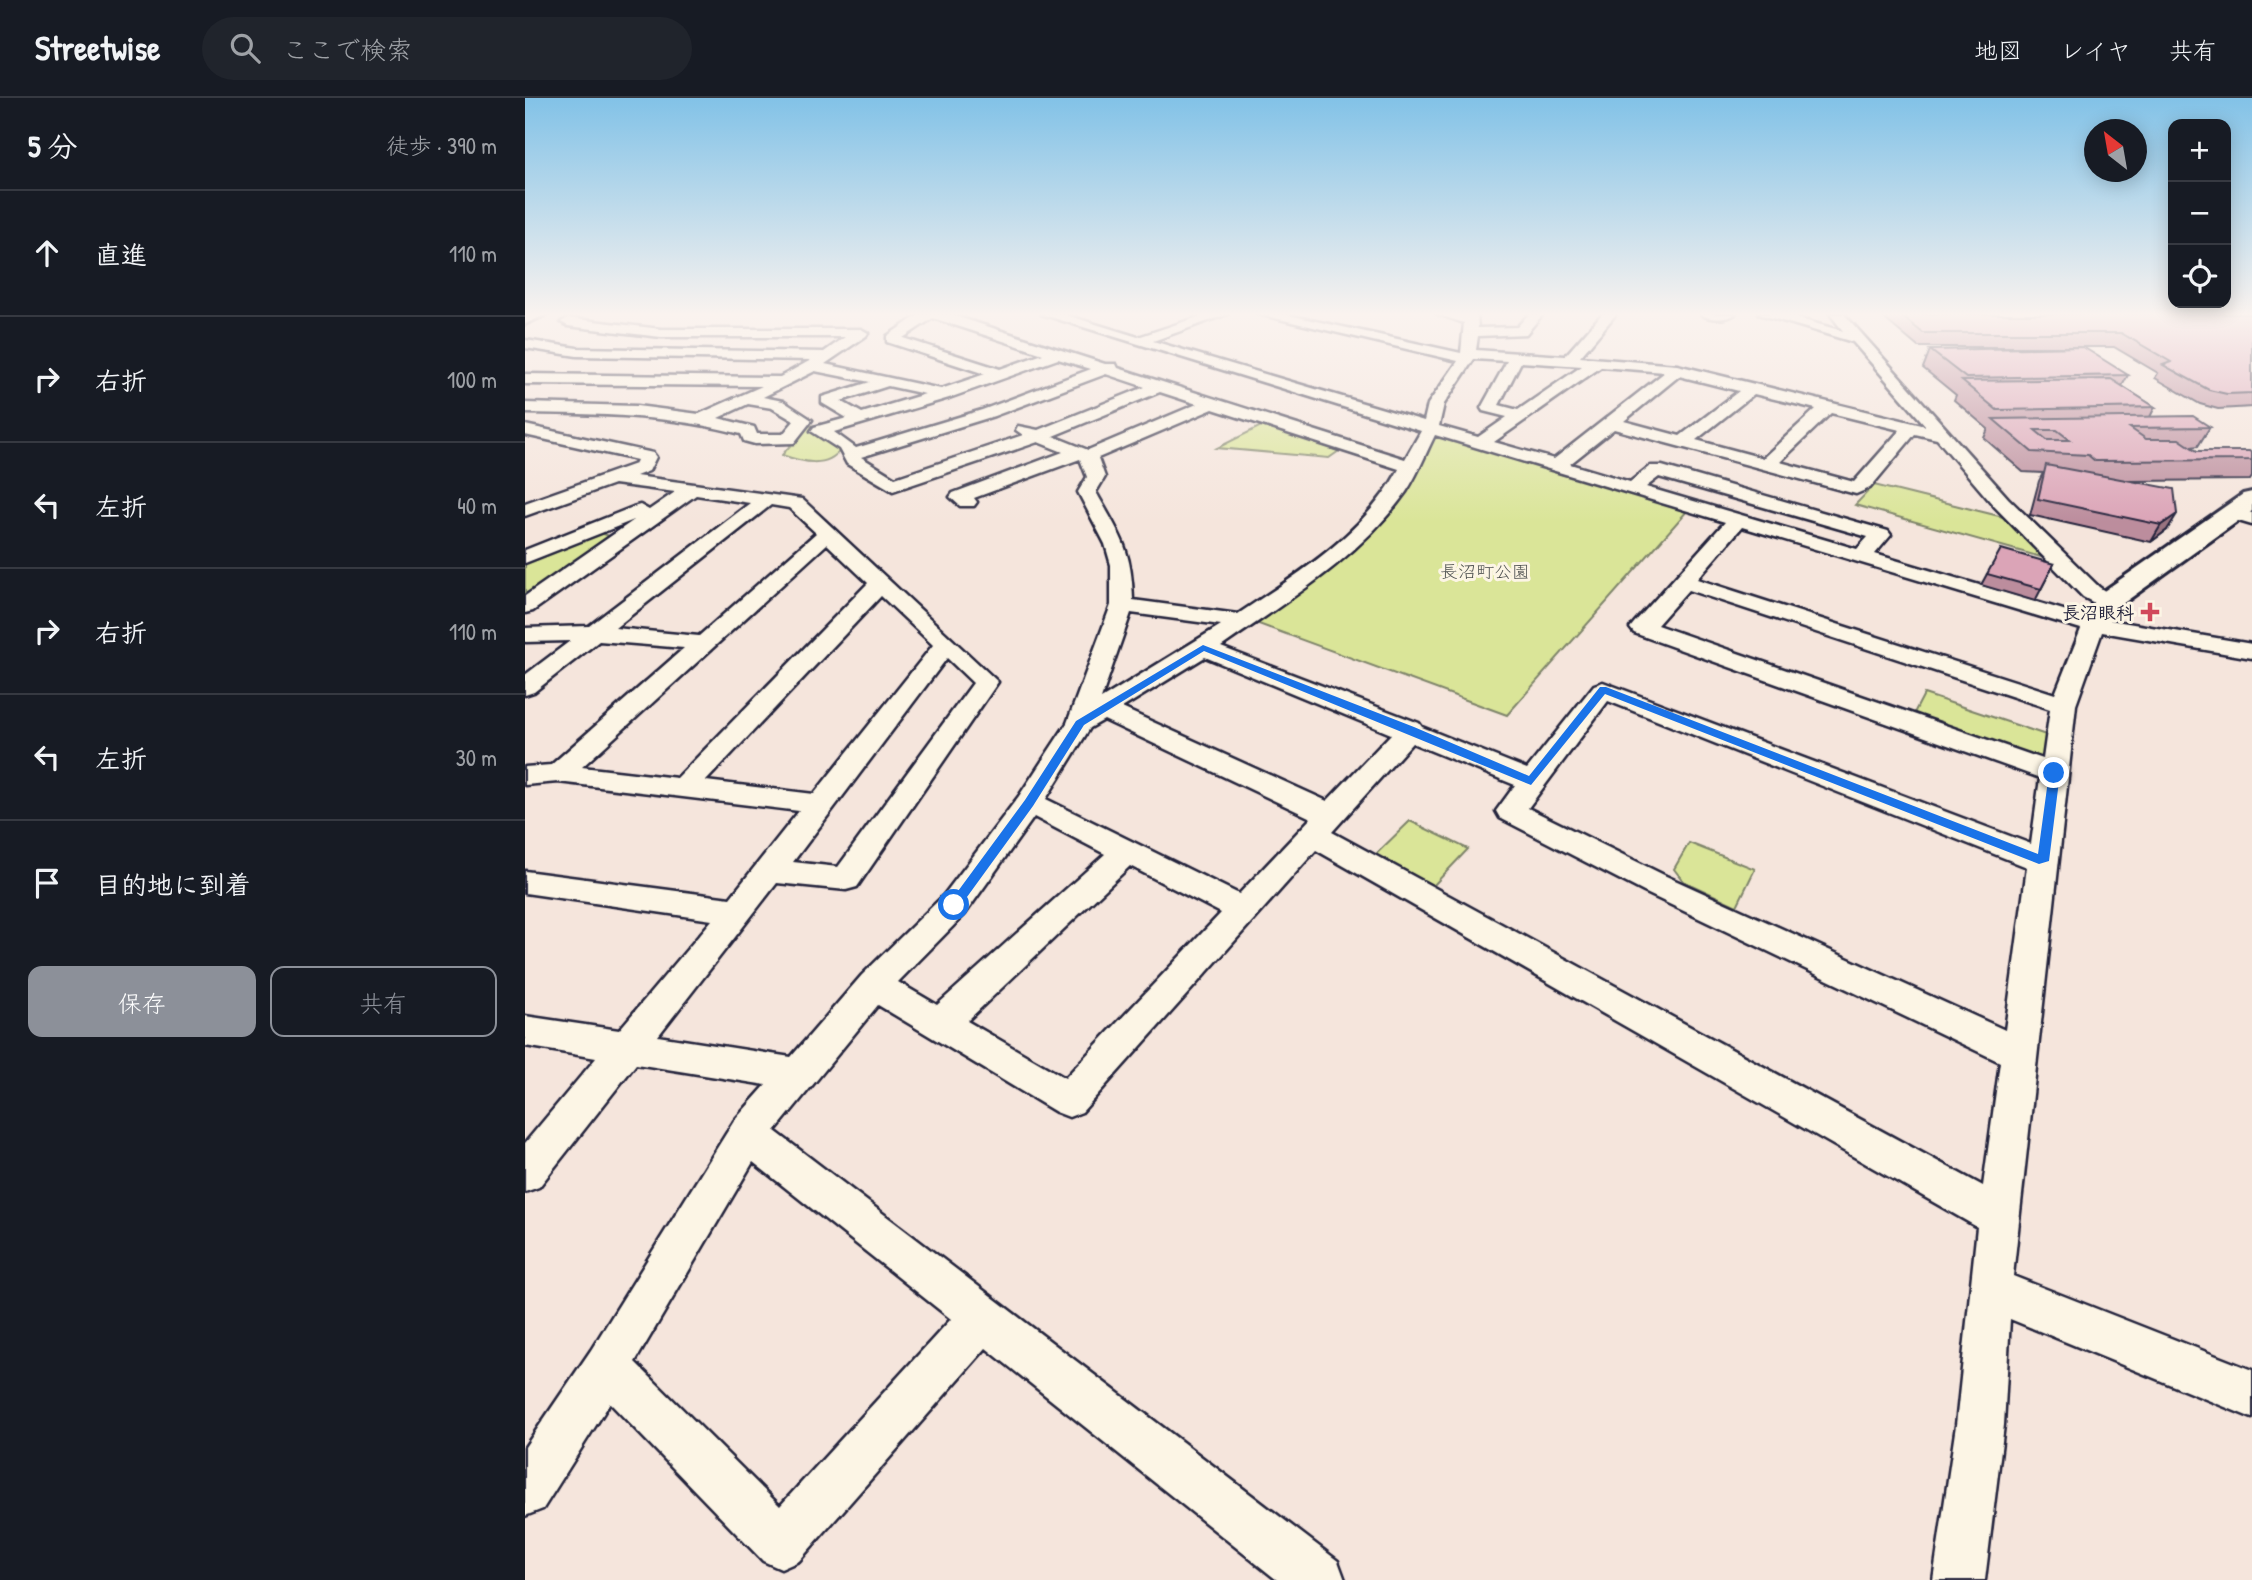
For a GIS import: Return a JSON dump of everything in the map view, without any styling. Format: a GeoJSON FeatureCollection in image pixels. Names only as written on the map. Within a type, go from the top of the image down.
{"type":"FeatureCollection","features":[{"type":"Feature","properties":{"kind":"street"},"geometry":{"type":"LineString","coordinates":[[705,418],[780,383]]}},
{"type":"Feature","properties":{"kind":"street"},"geometry":{"type":"LineString","coordinates":[[861,419],[828,400],[881,383]]}},
{"type":"Feature","properties":{"kind":"street"},"geometry":{"type":"LineString","coordinates":[[525,1491],[607,1366],[748,1134],[874,985],[954,905],[1091,716],[1122,605],[1122,565],[1115,544],[1087,492],[1096,477],[1083,455],[942,394],[897,383]]}},
{"type":"Feature","properties":{"kind":"street"},"geometry":{"type":"LineString","coordinates":[[974,383],[820,431],[846,446],[853,460],[893,485],[1038,436],[1158,387]]}},
{"type":"Feature","properties":{"kind":"street"},"geometry":{"type":"LineString","coordinates":[[851,455],[988,413],[1067,383]]}},
{"type":"Feature","properties":{"kind":"street"},"geometry":{"type":"LineString","coordinates":[[1147,383],[1411,467]]}},
{"type":"Feature","properties":{"kind":"street"},"geometry":{"type":"LineString","coordinates":[[1276,383],[1860,558],[2101,612],[2250,649]]}},
{"type":"Feature","properties":{"kind":"street"},"geometry":{"type":"LineString","coordinates":[[1091,716],[1203,648],[1300,582],[1356,538],[1384,509],[1411,467],[1430,429],[1436,404],[1450,383]]}},
{"type":"Feature","properties":{"kind":"street"},"geometry":{"type":"LineString","coordinates":[[1502,383],[1489,408],[1520,415]]}},
{"type":"Feature","properties":{"kind":"street"},"geometry":{"type":"LineString","coordinates":[[1480,443],[1567,383]]}},
{"type":"Feature","properties":{"kind":"street"},"geometry":{"type":"LineString","coordinates":[[1557,466],[1661,383]]}},
{"type":"Feature","properties":{"kind":"street"},"geometry":{"type":"LineString","coordinates":[[1728,383],[1940,435]]}},
{"type":"Feature","properties":{"kind":"street"},"geometry":{"type":"LineString","coordinates":[[1896,383],[2001,502],[2091,592],[2101,612]]}},
{"type":"Feature","properties":{"kind":"street"},"geometry":{"type":"LineString","coordinates":[[1683,443],[1751,389]]}},
{"type":"Feature","properties":{"kind":"street"},"geometry":{"type":"LineString","coordinates":[[525,408],[631,408],[705,418],[748,431],[755,439],[788,439],[804,420],[778,404],[746,399]]}},
{"type":"Feature","properties":{"kind":"street"},"geometry":{"type":"LineString","coordinates":[[967,502],[960,497],[1083,455],[1210,404]]}},
{"type":"Feature","properties":{"kind":"street"},"geometry":{"type":"LineString","coordinates":[[1766,465],[1827,408]]}},
{"type":"Feature","properties":{"kind":"street"},"geometry":{"type":"LineString","coordinates":[[1613,423],[1856,488],[1863,484],[1910,429]]}},
{"type":"Feature","properties":{"kind":"street"},"geometry":{"type":"LineString","coordinates":[[525,430],[647,457],[643,467],[525,510]]}},
{"type":"Feature","properties":{"kind":"street"},"geometry":{"type":"LineString","coordinates":[[1632,489],[1656,470],[1881,535],[1860,558]]}},
{"type":"Feature","properties":{"kind":"street"},"geometry":{"type":"LineString","coordinates":[[612,478],[795,503],[879,585],[986,682],[846,879],[768,871]]}},
{"type":"Feature","properties":{"kind":"street"},"geometry":{"type":"LineString","coordinates":[[525,558],[692,489]]}},
{"type":"Feature","properties":{"kind":"street"},"geometry":{"type":"LineString","coordinates":[[525,606],[692,489]]}},
{"type":"Feature","properties":{"kind":"street"},"geometry":{"type":"LineString","coordinates":[[525,687],[767,499]]}},
{"type":"Feature","properties":{"kind":"street"},"geometry":{"type":"LineString","coordinates":[[1959,1580],[1980,1425],[1990,1289],[2063,705],[2101,612],[2245,510]]}},
{"type":"Feature","properties":{"kind":"street"},"geometry":{"type":"LineString","coordinates":[[1737,521],[1643,628],[2054,773]]}},
{"type":"Feature","properties":{"kind":"street"},"geometry":{"type":"LineString","coordinates":[[558,774],[827,534]]}},
{"type":"Feature","properties":{"kind":"street"},"geometry":{"type":"LineString","coordinates":[[1686,582],[2063,705]]}},
{"type":"Feature","properties":{"kind":"street"},"geometry":{"type":"LineString","coordinates":[[684,787],[879,585]]}},
{"type":"Feature","properties":{"kind":"street"},"geometry":{"type":"LineString","coordinates":[[1122,605],[1241,621]]}},
{"type":"Feature","properties":{"kind":"street"},"geometry":{"type":"LineString","coordinates":[[525,635],[593,633],[703,643]]}},
{"type":"Feature","properties":{"kind":"street"},"geometry":{"type":"LineString","coordinates":[[525,1173],[737,911],[945,645]]}},
{"type":"Feature","properties":{"kind":"street"},"geometry":{"type":"LineString","coordinates":[[1203,648],[1410,729],[1531,781]]}},
{"type":"Feature","properties":{"kind":"street"},"geometry":{"type":"LineString","coordinates":[[2018,1054],[1655,884],[1510,811],[1603,690],[2043,861]]}},
{"type":"Feature","properties":{"kind":"street"},"geometry":{"type":"LineString","coordinates":[[1091,716],[1322,825],[1999,1217]]}},
{"type":"Feature","properties":{"kind":"street"},"geometry":{"type":"LineString","coordinates":[[874,985],[1069,1100],[1410,729]]}},
{"type":"Feature","properties":{"kind":"street"},"geometry":{"type":"LineString","coordinates":[[525,776],[558,774],[819,804]]}},
{"type":"Feature","properties":{"kind":"street"},"geometry":{"type":"LineString","coordinates":[[1029,803],[1243,910]]}},
{"type":"Feature","properties":{"kind":"street"},"geometry":{"type":"LineString","coordinates":[[940,1024],[1126,852]]}},
{"type":"Feature","properties":{"kind":"street"},"geometry":{"type":"LineString","coordinates":[[525,882],[737,911]]}},
{"type":"Feature","properties":{"kind":"street"},"geometry":{"type":"LineString","coordinates":[[525,1031],[797,1074]]}},
{"type":"Feature","properties":{"kind":"street"},"geometry":{"type":"LineString","coordinates":[[748,1134],[1319,1580]]}},
{"type":"Feature","properties":{"kind":"street"},"geometry":{"type":"LineString","coordinates":[[1990,1289],[2252,1394]]}},
{"type":"Feature","properties":{"kind":"street"},"geometry":{"type":"LineString","coordinates":[[607,1366],[781,1543],[983,1317]]}},
{"type":"Feature","properties":{"kind":"green space"},"geometry":{"type":"Polygon","coordinates":[[[835,424],[814,430],[841,449],[829,459],[814,462],[782,455],[807,426],[835,424]]]}},
{"type":"Feature","properties":{"kind":"green space"},"geometry":{"type":"Polygon","coordinates":[[[1263,425],[1339,451],[1329,458],[1217,448],[1263,425]]]}},
{"type":"Feature","properties":{"kind":"green space","name":"長沼町公園"},"geometry":{"type":"Polygon","coordinates":[[[1444,435],[1688,510],[1507,715],[1253,622],[1400,499],[1434,438],[1444,435]]]}},
{"type":"Feature","properties":{"kind":"green space"},"geometry":{"type":"Polygon","coordinates":[[[1874,485],[2007,518],[2048,559],[1855,505],[1874,485]]]}},
{"type":"Feature","properties":{"kind":"green space"},"geometry":{"type":"Polygon","coordinates":[[[598,532],[615,538],[525,602],[525,563],[598,532]]]}},
{"type":"Feature","properties":{"kind":"green space"},"geometry":{"type":"Polygon","coordinates":[[[1924,694],[2046,735],[2042,760],[1911,719],[1924,694]]]}},
{"type":"Feature","properties":{"kind":"green space"},"geometry":{"type":"Polygon","coordinates":[[[1410,821],[1468,849],[1432,887],[1373,857],[1410,821]]]}},
{"type":"Feature","properties":{"kind":"green space"},"geometry":{"type":"Polygon","coordinates":[[[1689,843],[1755,869],[1737,906],[1683,881],[1674,869],[1689,843]]]}},
{"type":"Feature","properties":{"kind":"building"},"geometry":{"type":"Polygon","coordinates":[[[1965,383],[2118,383],[2155,407],[1997,410],[1965,383]]]}},
{"type":"Feature","properties":{"kind":"building"},"geometry":{"type":"Polygon","coordinates":[[[2196,383],[2252,383],[2252,393],[2227,394],[2209,390],[2196,383]]]}},
{"type":"Feature","properties":{"kind":"building"},"geometry":{"type":"Polygon","coordinates":[[[2193,416],[2210,427],[2130,428],[2146,439],[2179,439],[2197,451],[2249,451],[2252,453],[2252,460],[2095,461],[2088,455],[2032,452],[1993,419],[2193,416]],[[2035,430],[2047,440],[2070,440],[2057,430],[2035,430]]]}},
{"type":"Feature","properties":{"kind":"building"},"geometry":{"type":"Polygon","coordinates":[[[2046,465],[2174,489],[2177,514],[2161,525],[2038,499],[2046,465]]]}},
{"type":"Feature","properties":{"kind":"building"},"geometry":{"type":"Polygon","coordinates":[[[2001,549],[2054,564],[2041,589],[1987,574],[2001,549]]]}},
{"type":"Feature","properties":{"kind":"place","name":"長沼眼科"},"geometry":{"type":"Point","coordinates":[2150,612]}},
{"type":"Feature","properties":{"kind":"route"},"geometry":{"type":"LineString","coordinates":[[954,905],[1029,803],[1080,723],[1203,648],[1410,729],[1531,781],[1603,690],[2043,861],[2054,773]]}}]}
